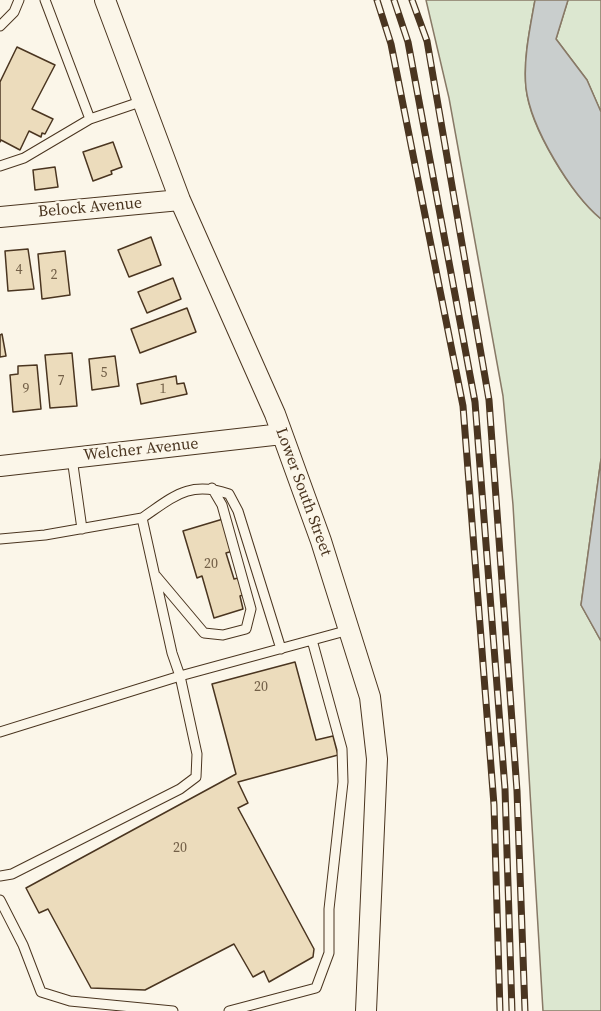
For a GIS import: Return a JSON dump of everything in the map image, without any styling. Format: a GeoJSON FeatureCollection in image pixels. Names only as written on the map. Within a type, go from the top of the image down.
{"type":"FeatureCollection","features":[{"type":"Feature","properties":{"kind":"street","name":"Lower South Street"},"geometry":{"type":"LineString","coordinates":[[105,0],[180,200],[282,434],[321,541],[369,697],[377,759],[366,1011]]}},
{"type":"Feature","properties":{"kind":"street","name":"Belock Avenue"},"geometry":{"type":"LineString","coordinates":[[0,217],[180,200]]}},
{"type":"Feature","properties":{"kind":"street","name":"Welcher Avenue"},"geometry":{"type":"LineString","coordinates":[[0,466],[282,434]]}},
{"type":"Feature","properties":{"kind":"lane"},"geometry":{"type":"LineString","coordinates":[[0,26],[14,12],[19,0]]}},
{"type":"Feature","properties":{"kind":"lane"},"geometry":{"type":"LineString","coordinates":[[45,0],[90,118]]}},
{"type":"Feature","properties":{"kind":"lane"},"geometry":{"type":"LineString","coordinates":[[0,166],[24,158],[90,118],[143,101]]}},
{"type":"Feature","properties":{"kind":"lane"},"geometry":{"type":"LineString","coordinates":[[72,458],[82,529]]}},
{"type":"Feature","properties":{"kind":"lane"},"geometry":{"type":"LineString","coordinates":[[0,539],[82,529],[142,518],[181,491],[212,488],[229,494],[238,511],[281,649]]}},
{"type":"Feature","properties":{"kind":"lane"},"geometry":{"type":"LineString","coordinates":[[154,574],[204,633],[223,634],[246,629],[251,609],[222,505],[212,488]]}},
{"type":"Feature","properties":{"kind":"lane"},"geometry":{"type":"LineString","coordinates":[[0,876],[12,874],[180,789],[196,777],[197,754],[142,518]]}},
{"type":"Feature","properties":{"kind":"lane"},"geometry":{"type":"LineString","coordinates":[[0,732],[180,676],[349,630]]}},
{"type":"Feature","properties":{"kind":"lane"},"geometry":{"type":"LineString","coordinates":[[229,1011],[316,988],[329,953],[329,909],[343,782],[342,748],[312,640]]}},
{"type":"Feature","properties":{"kind":"lane"},"geometry":{"type":"LineString","coordinates":[[0,900],[4,919],[23,945],[41,992],[70,1002],[173,1011]]}},
{"type":"Feature","properties":{"kind":"green space"},"geometry":{"type":"Polygon","coordinates":[[[426,0],[535,0],[525,66],[529,104],[535,122],[565,177],[589,208],[601,219],[601,459],[581,605],[601,641],[601,1011],[543,1011],[513,505],[503,396],[449,98],[426,0]]]}},
{"type":"Feature","properties":{"kind":"green space"},"geometry":{"type":"Polygon","coordinates":[[[568,0],[601,0],[601,112],[587,80],[556,39],[568,0]]]}},
{"type":"Feature","properties":{"kind":"shaded area"},"geometry":{"type":"Polygon","coordinates":[[[535,0],[568,0],[556,39],[587,80],[601,112],[601,219],[577,194],[565,177],[544,140],[529,104],[525,66],[535,0]]]}},
{"type":"Feature","properties":{"kind":"shaded area"},"geometry":{"type":"Polygon","coordinates":[[[601,459],[601,641],[581,605],[601,459]]]}},
{"type":"Feature","properties":{"kind":"building"},"geometry":{"type":"Polygon","coordinates":[[[17,47],[55,65],[32,109],[53,119],[41,137],[29,131],[20,150],[1,140],[0,142],[0,82],[17,47]]]}},
{"type":"Feature","properties":{"kind":"building"},"geometry":{"type":"Polygon","coordinates":[[[113,142],[122,167],[111,171],[112,174],[93,181],[83,152],[113,142]]]}},
{"type":"Feature","properties":{"kind":"building"},"geometry":{"type":"Polygon","coordinates":[[[55,167],[58,187],[35,190],[33,170],[55,167]]]}},
{"type":"Feature","properties":{"kind":"building"},"geometry":{"type":"Polygon","coordinates":[[[151,237],[161,265],[129,277],[118,250],[151,237]]]}},
{"type":"Feature","properties":{"kind":"building"},"geometry":{"type":"Polygon","coordinates":[[[28,249],[34,289],[8,291],[5,251],[28,249]]]}},
{"type":"Feature","properties":{"kind":"building"},"geometry":{"type":"Polygon","coordinates":[[[65,251],[70,295],[42,299],[38,254],[65,251]]]}},
{"type":"Feature","properties":{"kind":"building"},"geometry":{"type":"Polygon","coordinates":[[[173,278],[181,299],[147,313],[138,292],[173,278]]]}},
{"type":"Feature","properties":{"kind":"building"},"geometry":{"type":"Polygon","coordinates":[[[187,308],[196,332],[140,353],[131,329],[187,308]]]}},
{"type":"Feature","properties":{"kind":"building"},"geometry":{"type":"Polygon","coordinates":[[[2,334],[6,356],[0,357],[0,335],[2,334]]]}},
{"type":"Feature","properties":{"kind":"building"},"geometry":{"type":"Polygon","coordinates":[[[72,353],[77,406],[50,408],[45,355],[72,353]]]}},
{"type":"Feature","properties":{"kind":"building"},"geometry":{"type":"Polygon","coordinates":[[[115,356],[119,386],[92,390],[89,359],[115,356]]]}},
{"type":"Feature","properties":{"kind":"building"},"geometry":{"type":"Polygon","coordinates":[[[37,365],[41,409],[13,412],[10,375],[18,374],[18,366],[37,365]]]}},
{"type":"Feature","properties":{"kind":"building"},"geometry":{"type":"Polygon","coordinates":[[[176,376],[177,384],[184,383],[187,394],[141,404],[137,384],[176,376]]]}},
{"type":"Feature","properties":{"kind":"building"},"geometry":{"type":"Polygon","coordinates":[[[223,519],[233,551],[226,553],[234,579],[238,578],[243,595],[240,596],[243,609],[214,618],[202,576],[197,578],[183,531],[223,519]]]}},
{"type":"Feature","properties":{"kind":"building"},"geometry":{"type":"Polygon","coordinates":[[[295,662],[316,740],[333,736],[338,755],[238,782],[248,803],[238,808],[314,949],[313,957],[269,982],[264,971],[253,977],[234,944],[145,990],[91,988],[48,909],[39,913],[26,888],[236,774],[212,684],[295,662]]]}},
{"type":"Feature","properties":{"kind":"railway"},"geometry":{"type":"LineString","coordinates":[[377,0],[391,44],[463,406],[494,805],[500,1011]]}},
{"type":"Feature","properties":{"kind":"railway"},"geometry":{"type":"LineString","coordinates":[[394,0],[408,42],[475,402],[505,789],[512,1011]]}},
{"type":"Feature","properties":{"kind":"railway"},"geometry":{"type":"LineString","coordinates":[[412,0],[427,41],[489,400],[517,791],[525,1011]]}}]}
